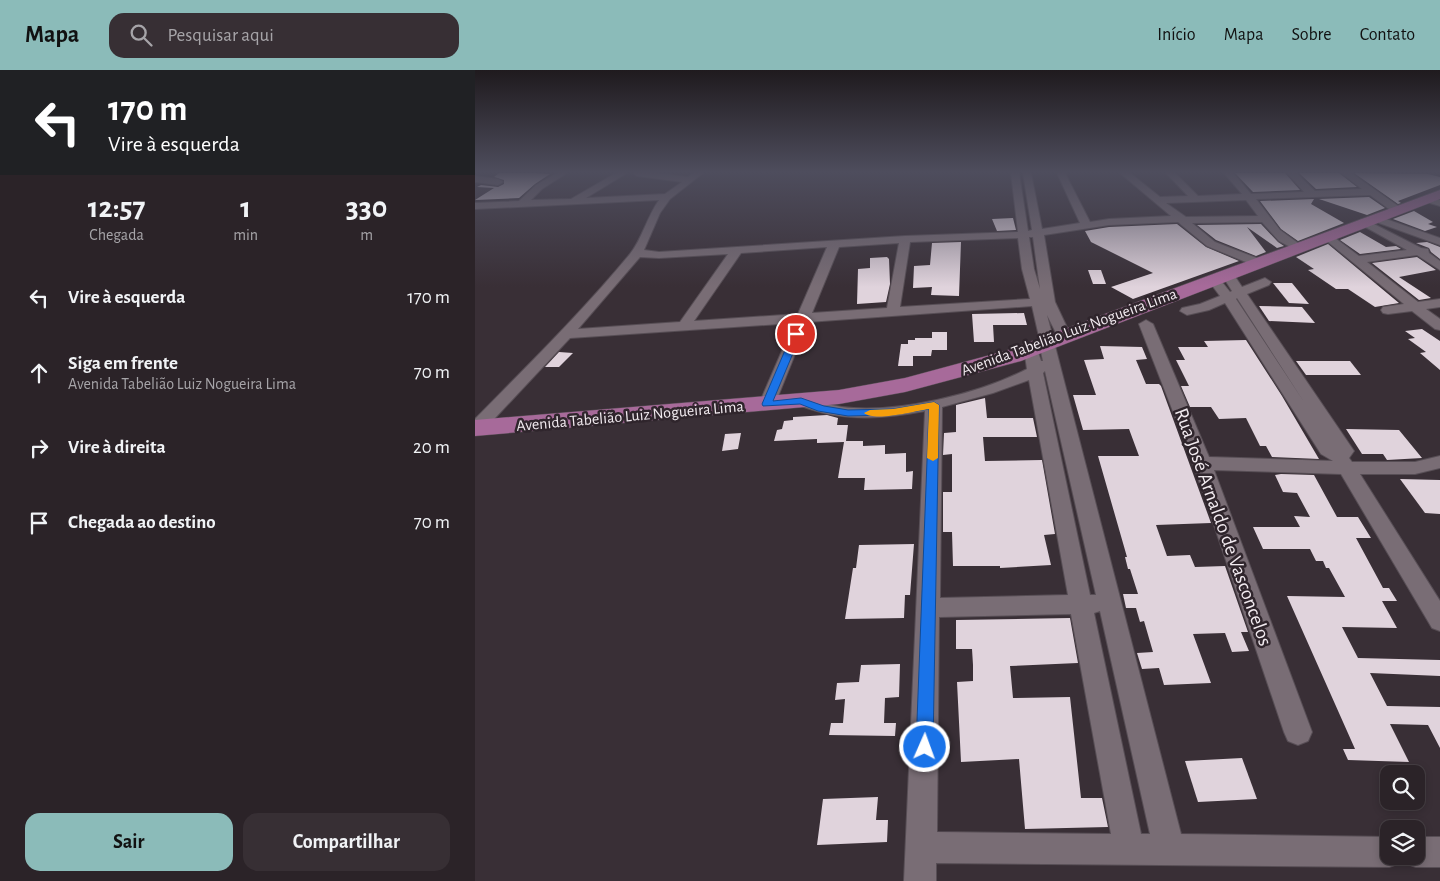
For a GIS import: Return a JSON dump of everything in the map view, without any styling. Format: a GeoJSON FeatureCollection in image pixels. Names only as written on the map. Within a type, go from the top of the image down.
{"type":"FeatureCollection","features":[{"type":"Feature","properties":{"kind":"highway","name":"Avenida Tabelião Luiz Nogueira Lima"},"geometry":{"type":"LineString","coordinates":[[475,428],[839,397],[962,372],[1046,351],[1227,286],[1261,273],[1298,248],[1395,211]]}},
{"type":"Feature","properties":{"kind":"street"},"geometry":{"type":"LineString","coordinates":[[475,428],[566,334],[637,253],[656,211]]}},
{"type":"Feature","properties":{"kind":"street"},"geometry":{"type":"LineString","coordinates":[[1020,211],[1028,269],[1046,351],[1169,849]]}},
{"type":"Feature","properties":{"kind":"street"},"geometry":{"type":"LineString","coordinates":[[1034,211],[1048,302],[1046,351],[1081,605],[1129,849]]}},
{"type":"Feature","properties":{"kind":"street"},"geometry":{"type":"LineString","coordinates":[[1080,211],[1087,226]]}},
{"type":"Feature","properties":{"kind":"street"},"geometry":{"type":"LineString","coordinates":[[1173,211],[1215,246],[1261,273]]}},
{"type":"Feature","properties":{"kind":"street"},"geometry":{"type":"LineString","coordinates":[[1258,211],[1263,219],[1289,244],[1298,248]]}},
{"type":"Feature","properties":{"kind":"street"},"geometry":{"type":"LineString","coordinates":[[637,253],[659,255],[905,239],[1023,235],[1109,222],[1182,219],[1263,219]]}},
{"type":"Feature","properties":{"kind":"street"},"geometry":{"type":"LineString","coordinates":[[1369,220],[1440,242]]}},
{"type":"Feature","properties":{"kind":"street"},"geometry":{"type":"LineString","coordinates":[[1369,220],[1440,266]]}},
{"type":"Feature","properties":{"kind":"street"},"geometry":{"type":"LineString","coordinates":[[1196,231],[1273,229]]}},
{"type":"Feature","properties":{"kind":"street"},"geometry":{"type":"LineString","coordinates":[[1327,237],[1440,326]]}},
{"type":"Feature","properties":{"kind":"street"},"geometry":{"type":"LineString","coordinates":[[893,312],[905,239]]}},
{"type":"Feature","properties":{"kind":"street"},"geometry":{"type":"LineString","coordinates":[[767,404],[835,244]]}},
{"type":"Feature","properties":{"kind":"street"},"geometry":{"type":"LineString","coordinates":[[684,326],[737,250]]}},
{"type":"Feature","properties":{"kind":"street"},"geometry":{"type":"LineString","coordinates":[[1358,260],[1440,251]]}},
{"type":"Feature","properties":{"kind":"street"},"geometry":{"type":"LineString","coordinates":[[1187,311],[1204,307],[1227,286],[1345,451],[1343,463],[1440,621]]}},
{"type":"Feature","properties":{"kind":"street"},"geometry":{"type":"LineString","coordinates":[[566,334],[1036,302]]}},
{"type":"Feature","properties":{"kind":"street"},"geometry":{"type":"LineString","coordinates":[[1388,310],[1440,303]]}},
{"type":"Feature","properties":{"kind":"street","name":"Rua José Arnaldo de Vasconcelos"},"geometry":{"type":"LineString","coordinates":[[1146,324],[1202,463],[1297,732]]}},
{"type":"Feature","properties":{"kind":"street"},"geometry":{"type":"LineString","coordinates":[[801,401],[821,409],[848,413],[893,412],[934,405],[1026,377],[1046,351]]}},
{"type":"Feature","properties":{"kind":"street"},"geometry":{"type":"LineString","coordinates":[[920,881],[934,405]]}},
{"type":"Feature","properties":{"kind":"street"},"geometry":{"type":"LineString","coordinates":[[1202,463],[1343,463],[1415,468],[1440,462]]}},
{"type":"Feature","properties":{"kind":"street"},"geometry":{"type":"LineString","coordinates":[[929,608],[1109,604]]}},
{"type":"Feature","properties":{"kind":"street"},"geometry":{"type":"LineString","coordinates":[[921,847],[1380,852]]}},
{"type":"Feature","properties":{"kind":"street"},"geometry":{"type":"LineString","coordinates":[[1425,852],[1440,852]]}},
{"type":"Feature","properties":{"kind":"building"},"geometry":{"type":"Polygon","coordinates":[[[1267,211],[1323,211],[1344,223],[1298,241],[1281,229],[1267,211]]]}},
{"type":"Feature","properties":{"kind":"building"},"geometry":{"type":"Polygon","coordinates":[[[1355,211],[1378,211],[1367,215],[1355,211]]]}},
{"type":"Feature","properties":{"kind":"building"},"geometry":{"type":"Polygon","coordinates":[[[1414,211],[1433,222],[1428,224],[1437,227],[1425,231],[1393,219],[1414,211]]]}},
{"type":"Feature","properties":{"kind":"building"},"geometry":{"type":"Polygon","coordinates":[[[1013,218],[1016,230],[997,231],[992,219],[1013,218]]]}},
{"type":"Feature","properties":{"kind":"building"},"geometry":{"type":"Polygon","coordinates":[[[1177,224],[1206,247],[1239,261],[1133,299],[1111,287],[1153,273],[1091,242],[1085,231],[1109,227],[1177,224]]]}},
{"type":"Feature","properties":{"kind":"building"},"geometry":{"type":"Polygon","coordinates":[[[1261,224],[1284,246],[1277,248],[1247,227],[1266,252],[1256,256],[1216,240],[1197,225],[1261,224]]]}},
{"type":"Feature","properties":{"kind":"building"},"geometry":{"type":"Polygon","coordinates":[[[1360,232],[1386,247],[1396,246],[1401,249],[1360,254],[1340,240],[1360,232]]]}},
{"type":"Feature","properties":{"kind":"building"},"geometry":{"type":"Polygon","coordinates":[[[961,242],[959,296],[931,295],[932,287],[913,288],[914,266],[930,265],[932,243],[961,242]]]}},
{"type":"Feature","properties":{"kind":"building"},"geometry":{"type":"Polygon","coordinates":[[[1427,242],[1440,247],[1440,259],[1429,248],[1416,243],[1427,242]]]}},
{"type":"Feature","properties":{"kind":"building"},"geometry":{"type":"Polygon","coordinates":[[[1328,244],[1399,303],[1375,307],[1348,289],[1336,289],[1308,270],[1314,269],[1296,257],[1328,244]]]}},
{"type":"Feature","properties":{"kind":"building"},"geometry":{"type":"Polygon","coordinates":[[[887,257],[889,259],[890,284],[886,302],[857,304],[858,269],[870,268],[870,258],[887,257]]]}},
{"type":"Feature","properties":{"kind":"building"},"geometry":{"type":"Polygon","coordinates":[[[1417,257],[1436,270],[1399,277],[1431,298],[1419,300],[1372,263],[1417,257]]]}},
{"type":"Feature","properties":{"kind":"building"},"geometry":{"type":"Polygon","coordinates":[[[1088,270],[1101,270],[1106,284],[1093,284],[1088,270]]]}},
{"type":"Feature","properties":{"kind":"building"},"geometry":{"type":"Polygon","coordinates":[[[1273,283],[1292,283],[1309,304],[1289,303],[1273,283]]]}},
{"type":"Feature","properties":{"kind":"building"},"geometry":{"type":"Polygon","coordinates":[[[1259,306],[1302,307],[1315,323],[1269,321],[1259,306]]]}},
{"type":"Feature","properties":{"kind":"building"},"geometry":{"type":"Polygon","coordinates":[[[1024,313],[1027,325],[993,325],[994,342],[974,342],[972,314],[1024,313]]]}},
{"type":"Feature","properties":{"kind":"building"},"geometry":{"type":"Polygon","coordinates":[[[1422,329],[1440,341],[1440,370],[1420,353],[1426,352],[1408,339],[1415,338],[1405,331],[1422,329]]]}},
{"type":"Feature","properties":{"kind":"building"},"geometry":{"type":"Polygon","coordinates":[[[932,332],[947,332],[947,350],[932,350],[931,356],[913,356],[913,366],[898,366],[901,344],[908,344],[908,340],[915,340],[915,338],[932,338],[932,332]]]}},
{"type":"Feature","properties":{"kind":"building"},"geometry":{"type":"Polygon","coordinates":[[[1246,340],[1319,459],[1272,457],[1266,446],[1260,446],[1246,418],[1219,419],[1211,407],[1190,407],[1181,386],[1189,386],[1176,360],[1185,360],[1178,347],[1208,347],[1204,341],[1246,340]]]}},
{"type":"Feature","properties":{"kind":"building"},"geometry":{"type":"Polygon","coordinates":[[[1100,346],[1142,347],[1147,359],[1136,360],[1146,384],[1159,384],[1161,386],[1211,523],[1156,525],[1167,556],[1190,555],[1195,567],[1225,566],[1248,632],[1241,632],[1249,651],[1232,652],[1225,633],[1193,634],[1211,683],[1164,685],[1159,668],[1142,669],[1137,653],[1153,652],[1144,621],[1140,622],[1136,608],[1126,608],[1123,594],[1138,594],[1130,569],[1128,569],[1125,557],[1127,557],[1098,456],[1139,456],[1129,429],[1083,430],[1073,395],[1096,395],[1084,360],[1104,359],[1100,346]]]}},
{"type":"Feature","properties":{"kind":"building"},"geometry":{"type":"Polygon","coordinates":[[[559,352],[573,353],[559,367],[545,367],[559,352]]]}},
{"type":"Feature","properties":{"kind":"building"},"geometry":{"type":"Polygon","coordinates":[[[1296,361],[1350,361],[1361,375],[1306,375],[1296,361]]]}},
{"type":"Feature","properties":{"kind":"building"},"geometry":{"type":"Polygon","coordinates":[[[985,398],[987,418],[1033,418],[1037,437],[983,437],[985,461],[1042,460],[1055,534],[1044,535],[1051,565],[1000,568],[1000,566],[953,566],[952,532],[943,532],[943,492],[952,492],[952,454],[943,455],[944,433],[956,432],[956,405],[985,398]]]}},
{"type":"Feature","properties":{"kind":"building"},"geometry":{"type":"Polygon","coordinates":[[[827,415],[838,418],[837,425],[848,425],[846,441],[863,441],[863,446],[885,445],[885,454],[906,453],[906,472],[913,471],[912,489],[864,490],[865,478],[838,478],[844,442],[817,443],[817,439],[774,441],[777,430],[782,429],[784,421],[793,420],[793,417],[827,415]]]}},
{"type":"Feature","properties":{"kind":"building"},"geometry":{"type":"Polygon","coordinates":[[[1346,429],[1399,430],[1422,458],[1387,460],[1383,454],[1362,454],[1346,429]]]}},
{"type":"Feature","properties":{"kind":"building"},"geometry":{"type":"Polygon","coordinates":[[[741,433],[738,449],[722,451],[725,434],[741,433]]]}},
{"type":"Feature","properties":{"kind":"building"},"geometry":{"type":"Polygon","coordinates":[[[1275,475],[1314,475],[1337,517],[1358,517],[1371,538],[1356,538],[1383,588],[1389,588],[1397,601],[1382,601],[1397,628],[1342,627],[1358,658],[1440,660],[1440,676],[1370,673],[1387,706],[1440,707],[1440,748],[1428,725],[1390,724],[1409,762],[1348,760],[1343,749],[1355,749],[1287,596],[1345,597],[1329,568],[1326,568],[1323,561],[1316,561],[1310,549],[1263,549],[1253,527],[1300,527],[1294,516],[1310,517],[1297,493],[1283,492],[1275,475]]]}},
{"type":"Feature","properties":{"kind":"building"},"geometry":{"type":"Polygon","coordinates":[[[1400,479],[1440,480],[1440,514],[1425,513],[1400,479]]]}},
{"type":"Feature","properties":{"kind":"building"},"geometry":{"type":"Polygon","coordinates":[[[914,544],[910,595],[905,595],[904,618],[845,619],[853,568],[856,568],[859,545],[914,544]]]}},
{"type":"Feature","properties":{"kind":"building"},"geometry":{"type":"Polygon","coordinates":[[[1070,618],[1078,663],[1010,666],[1013,698],[1070,697],[1081,798],[1102,798],[1108,827],[1025,829],[1019,759],[961,762],[957,682],[973,681],[973,665],[972,649],[956,649],[956,620],[1070,618]]]}},
{"type":"Feature","properties":{"kind":"building"},"geometry":{"type":"Polygon","coordinates":[[[900,664],[899,697],[885,698],[884,723],[896,723],[895,736],[829,735],[831,723],[843,723],[845,699],[835,700],[837,683],[859,682],[861,665],[900,664]]]}},
{"type":"Feature","properties":{"kind":"building"},"geometry":{"type":"Polygon","coordinates":[[[1242,758],[1257,799],[1198,802],[1185,761],[1242,758]]]}},
{"type":"Feature","properties":{"kind":"building"},"geometry":{"type":"Polygon","coordinates":[[[878,797],[876,820],[888,820],[887,842],[817,845],[823,799],[878,797]]]}},
{"type":"Feature","properties":{"kind":"slow traffic"},"geometry":{"type":"LineString","coordinates":[[870,413],[893,412],[934,405],[933,458]]}},
{"type":"Feature","properties":{"kind":"route"},"geometry":{"type":"LineString","coordinates":[[796,334],[767,404],[801,401],[821,409],[848,413],[893,412],[934,405],[925,747]]}}]}
